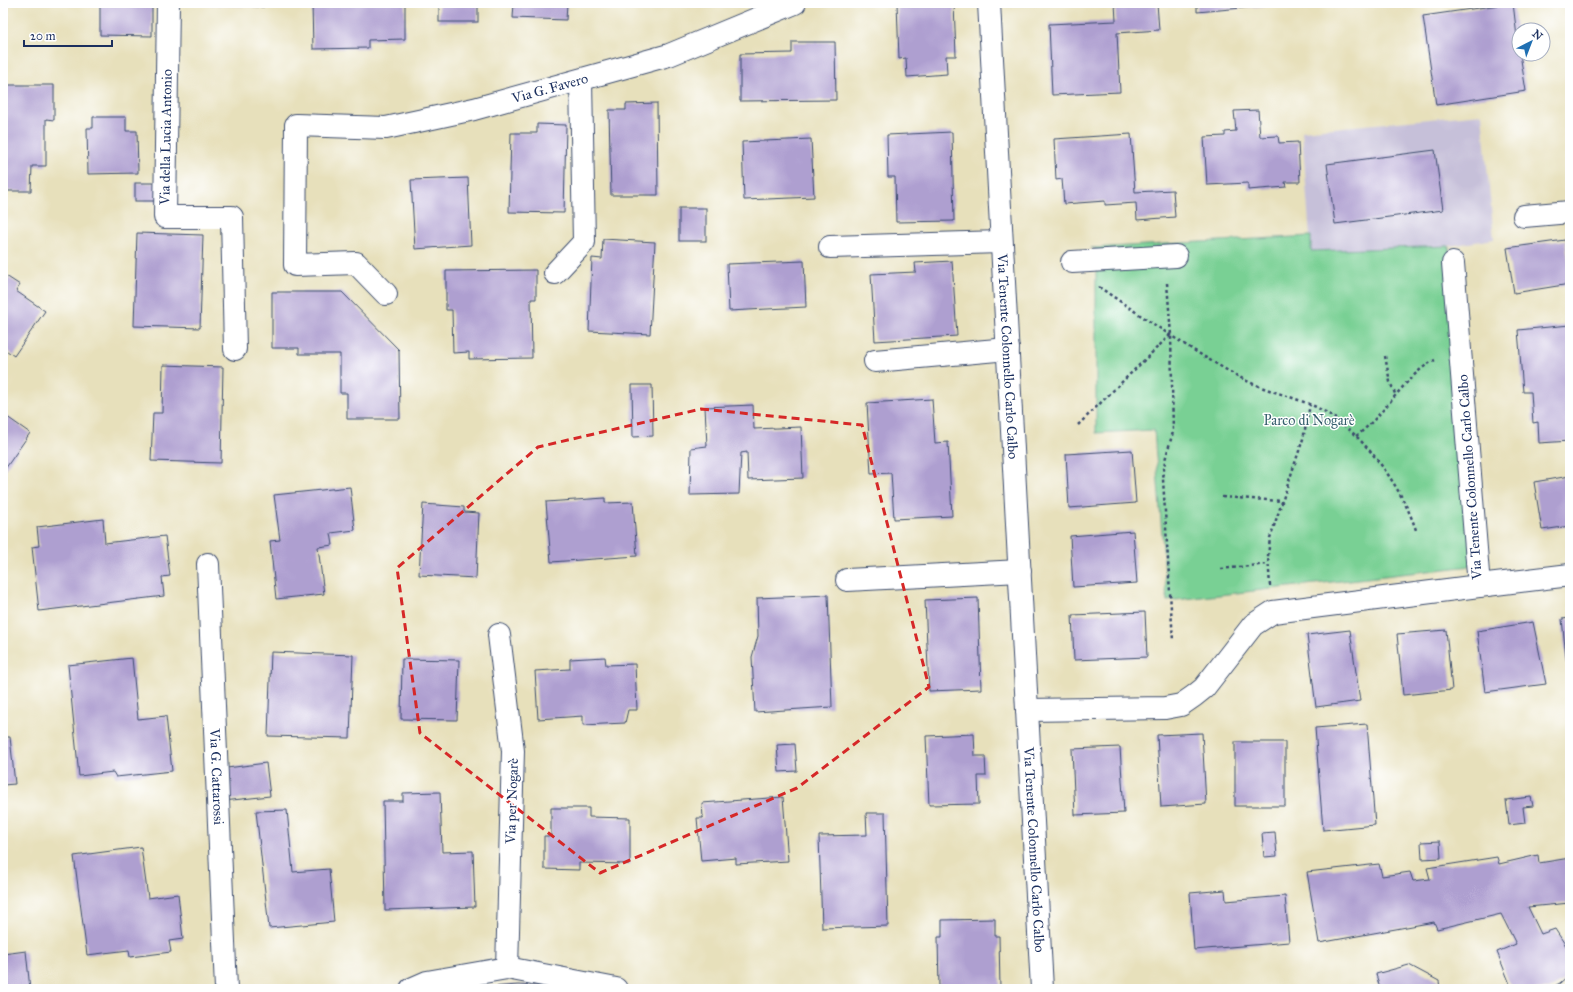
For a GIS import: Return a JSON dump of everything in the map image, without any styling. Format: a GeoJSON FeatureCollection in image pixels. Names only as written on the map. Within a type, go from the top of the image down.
{"type":"FeatureCollection","features":[{"type":"Feature","properties":{"kind":"street","name":"Via della Lucia Antonio"},"geometry":{"type":"LineString","coordinates":[[168,3],[165,217],[232,217],[235,349]]}},
{"type":"Feature","properties":{"kind":"street","name":"Via G. Favero"},"geometry":{"type":"LineString","coordinates":[[386,294],[356,263],[294,265],[296,125],[386,128],[474,109],[669,55],[795,3]]}},
{"type":"Feature","properties":{"kind":"street","name":"Via Tenente Colonnello Carlo Calbo"},"geometry":{"type":"LineString","coordinates":[[989,3],[1042,989]]}},
{"type":"Feature","properties":{"kind":"street"},"geometry":{"type":"LineString","coordinates":[[555,273],[584,242],[581,80]]}},
{"type":"Feature","properties":{"kind":"street"},"geometry":{"type":"LineString","coordinates":[[1524,216],[1570,212]]}},
{"type":"Feature","properties":{"kind":"street"},"geometry":{"type":"LineString","coordinates":[[830,247],[1002,242]]}},
{"type":"Feature","properties":{"kind":"street"},"geometry":{"type":"LineString","coordinates":[[1072,262],[1170,256]]}},
{"type":"Feature","properties":{"kind":"street","name":"Via Tenente Colonnello Carlo Calbo"},"geometry":{"type":"LineString","coordinates":[[1027,710],[1165,708],[1181,705],[1204,688],[1253,625],[1273,612],[1479,586],[1453,263]]}},
{"type":"Feature","properties":{"kind":"street"},"geometry":{"type":"LineString","coordinates":[[875,361],[1008,349]]}},
{"type":"Feature","properties":{"kind":"street","name":"Via G. Cattarossi"},"geometry":{"type":"LineString","coordinates":[[208,564],[226,989]]}},
{"type":"Feature","properties":{"kind":"street"},"geometry":{"type":"LineString","coordinates":[[847,580],[1020,571]]}},
{"type":"Feature","properties":{"kind":"street"},"geometry":{"type":"LineString","coordinates":[[1479,586],[1570,575]]}},
{"type":"Feature","properties":{"kind":"street","name":"Via per Nogarè"},"geometry":{"type":"LineString","coordinates":[[499,635],[513,751],[506,968]]}},
{"type":"Feature","properties":{"kind":"street"},"geometry":{"type":"LineString","coordinates":[[411,989],[427,982],[506,968],[616,989]]}},
{"type":"Feature","properties":{"kind":"path"},"geometry":{"type":"LineString","coordinates":[[1170,256],[1173,432],[1165,460],[1163,479],[1173,641]]}},
{"type":"Feature","properties":{"kind":"path"},"geometry":{"type":"LineString","coordinates":[[1098,287],[1171,335],[1243,379],[1267,390],[1322,410],[1350,429],[1394,485],[1410,511],[1416,530]]}},
{"type":"Feature","properties":{"kind":"path"},"geometry":{"type":"LineString","coordinates":[[1078,425],[1171,335]]}},
{"type":"Feature","properties":{"kind":"path","name":"Via Tenente Colonnello Carlo Calbo"},"geometry":{"type":"LineString","coordinates":[[1356,436],[1376,419],[1423,367],[1446,355],[1460,353]]}},
{"type":"Feature","properties":{"kind":"path"},"geometry":{"type":"LineString","coordinates":[[1385,356],[1390,382],[1396,396]]}},
{"type":"Feature","properties":{"kind":"path"},"geometry":{"type":"LineString","coordinates":[[1273,612],[1268,564],[1270,538],[1302,439],[1310,405]]}},
{"type":"Feature","properties":{"kind":"path"},"geometry":{"type":"LineString","coordinates":[[1222,497],[1282,501]]}},
{"type":"Feature","properties":{"kind":"path"},"geometry":{"type":"LineString","coordinates":[[1221,569],[1268,564]]}},
{"type":"Feature","properties":{"kind":"highlighted area"},"geometry":{"type":"Polygon","coordinates":[[[701,409],[862,425],[929,687],[797,788],[600,873],[420,733],[397,568],[538,447],[701,409]]]}},
{"type":"Feature","properties":{"kind":"shaded area"},"geometry":{"type":"Polygon","coordinates":[[[1482,114],[1494,239],[1449,246],[1311,251],[1302,131],[1482,114]]]}},
{"type":"Feature","properties":{"kind":"green space","name":"Parco di Nogarè"},"geometry":{"type":"Polygon","coordinates":[[[1311,236],[1311,251],[1449,246],[1480,565],[1167,601],[1154,430],[1096,433],[1096,249],[1091,248],[1311,236]]]}},
{"type":"Feature","properties":{"kind":"building"},"geometry":{"type":"Polygon","coordinates":[[[100,3],[152,3],[152,36],[100,35],[100,3]]]}},
{"type":"Feature","properties":{"kind":"building"},"geometry":{"type":"Polygon","coordinates":[[[211,3],[264,3],[264,7],[211,5],[211,3]]]}},
{"type":"Feature","properties":{"kind":"building"},"geometry":{"type":"Polygon","coordinates":[[[312,3],[405,3],[405,39],[368,40],[368,48],[313,49],[312,3]]]}},
{"type":"Feature","properties":{"kind":"building"},"geometry":{"type":"Polygon","coordinates":[[[439,3],[478,3],[478,22],[439,22],[439,3]]]}},
{"type":"Feature","properties":{"kind":"building"},"geometry":{"type":"Polygon","coordinates":[[[514,3],[567,3],[566,20],[513,18],[514,3]]]}},
{"type":"Feature","properties":{"kind":"building"},"geometry":{"type":"Polygon","coordinates":[[[897,3],[954,3],[956,56],[946,56],[947,74],[907,77],[906,58],[899,59],[897,3]]]}},
{"type":"Feature","properties":{"kind":"building"},"geometry":{"type":"Polygon","coordinates":[[[1115,3],[1157,3],[1159,30],[1117,33],[1120,92],[1052,95],[1049,24],[1116,21],[1115,3]]]}},
{"type":"Feature","properties":{"kind":"building"},"geometry":{"type":"Polygon","coordinates":[[[1197,3],[1276,3],[1276,5],[1197,12],[1197,3]]]}},
{"type":"Feature","properties":{"kind":"building"},"geometry":{"type":"Polygon","coordinates":[[[1513,3],[1515,22],[1511,22],[1511,62],[1521,62],[1526,91],[1436,105],[1423,16],[1513,3]]]}},
{"type":"Feature","properties":{"kind":"building"},"geometry":{"type":"Polygon","coordinates":[[[792,42],[835,42],[836,100],[740,101],[740,54],[792,53],[792,42]]]}},
{"type":"Feature","properties":{"kind":"building"},"geometry":{"type":"Polygon","coordinates":[[[3,85],[54,85],[54,120],[46,119],[46,166],[32,166],[31,191],[3,191],[3,85]]]}},
{"type":"Feature","properties":{"kind":"building"},"geometry":{"type":"Polygon","coordinates":[[[657,103],[658,195],[611,195],[609,110],[626,110],[626,104],[657,103]]]}},
{"type":"Feature","properties":{"kind":"building"},"geometry":{"type":"Polygon","coordinates":[[[1258,110],[1260,137],[1278,136],[1279,143],[1298,142],[1300,182],[1285,182],[1286,187],[1248,190],[1248,183],[1207,185],[1204,137],[1225,136],[1225,132],[1236,131],[1234,111],[1258,110]]]}},
{"type":"Feature","properties":{"kind":"building"},"geometry":{"type":"Polygon","coordinates":[[[93,117],[126,117],[126,131],[137,131],[138,173],[88,174],[87,128],[93,128],[93,117]]]}},
{"type":"Feature","properties":{"kind":"building"},"geometry":{"type":"Polygon","coordinates":[[[537,124],[566,125],[564,213],[509,212],[511,133],[537,133],[537,124]]]}},
{"type":"Feature","properties":{"kind":"building"},"geometry":{"type":"Polygon","coordinates":[[[952,132],[954,221],[896,222],[895,177],[888,177],[887,135],[952,132]]]}},
{"type":"Feature","properties":{"kind":"building"},"geometry":{"type":"Polygon","coordinates":[[[1131,134],[1135,192],[1173,190],[1175,217],[1137,220],[1136,203],[1105,205],[1105,201],[1064,204],[1062,179],[1056,180],[1054,139],[1131,134]]]}},
{"type":"Feature","properties":{"kind":"building"},"geometry":{"type":"Polygon","coordinates":[[[811,139],[814,197],[744,200],[742,142],[811,139]]]}},
{"type":"Feature","properties":{"kind":"building"},"geometry":{"type":"Polygon","coordinates":[[[1435,150],[1443,210],[1335,224],[1327,164],[1435,150]]]}},
{"type":"Feature","properties":{"kind":"building"},"geometry":{"type":"Polygon","coordinates":[[[468,178],[471,245],[415,249],[411,180],[468,178]]]}},
{"type":"Feature","properties":{"kind":"building"},"geometry":{"type":"Polygon","coordinates":[[[135,183],[158,183],[158,201],[135,201],[135,183]]]}},
{"type":"Feature","properties":{"kind":"building"},"geometry":{"type":"Polygon","coordinates":[[[679,208],[706,208],[706,241],[679,241],[679,208]]]}},
{"type":"Feature","properties":{"kind":"building"},"geometry":{"type":"Polygon","coordinates":[[[137,233],[203,235],[200,328],[134,326],[137,233]]]}},
{"type":"Feature","properties":{"kind":"building"},"geometry":{"type":"Polygon","coordinates":[[[603,239],[655,242],[650,334],[589,331],[592,258],[602,259],[603,239]]]}},
{"type":"Feature","properties":{"kind":"building"},"geometry":{"type":"Polygon","coordinates":[[[1565,240],[1570,270],[1570,284],[1514,293],[1507,248],[1565,240]]]}},
{"type":"Feature","properties":{"kind":"building"},"geometry":{"type":"Polygon","coordinates":[[[804,261],[806,307],[729,311],[727,264],[804,261]]]}},
{"type":"Feature","properties":{"kind":"building"},"geometry":{"type":"Polygon","coordinates":[[[952,261],[957,336],[875,341],[871,274],[916,272],[915,263],[952,261]]]}},
{"type":"Feature","properties":{"kind":"building"},"geometry":{"type":"Polygon","coordinates":[[[536,270],[536,299],[531,299],[532,358],[469,359],[469,352],[453,353],[452,310],[446,310],[446,271],[536,270]]]}},
{"type":"Feature","properties":{"kind":"building"},"geometry":{"type":"Polygon","coordinates":[[[3,274],[20,285],[16,291],[45,311],[14,356],[3,348],[3,274]]]}},
{"type":"Feature","properties":{"kind":"building"},"geometry":{"type":"Polygon","coordinates":[[[272,292],[342,292],[399,350],[400,419],[347,419],[347,393],[340,393],[340,354],[299,354],[299,348],[272,348],[272,292]]]}},
{"type":"Feature","properties":{"kind":"building"},"geometry":{"type":"Polygon","coordinates":[[[1570,325],[1570,441],[1539,443],[1538,422],[1533,423],[1531,392],[1523,392],[1518,330],[1570,325]]]}},
{"type":"Feature","properties":{"kind":"building"},"geometry":{"type":"Polygon","coordinates":[[[163,365],[223,367],[221,463],[151,461],[153,413],[162,413],[163,365]]]}},
{"type":"Feature","properties":{"kind":"building"},"geometry":{"type":"Polygon","coordinates":[[[632,385],[652,385],[653,436],[633,437],[632,385]]]}},
{"type":"Feature","properties":{"kind":"building"},"geometry":{"type":"Polygon","coordinates":[[[932,399],[935,443],[948,442],[952,516],[894,519],[891,473],[871,474],[867,403],[932,399]]]}},
{"type":"Feature","properties":{"kind":"building"},"geometry":{"type":"Polygon","coordinates":[[[753,405],[754,429],[801,427],[803,478],[748,480],[747,452],[741,453],[739,494],[690,495],[691,448],[707,446],[705,407],[753,405]]]}},
{"type":"Feature","properties":{"kind":"building"},"geometry":{"type":"Polygon","coordinates":[[[3,414],[30,433],[3,472],[3,414]]]}},
{"type":"Feature","properties":{"kind":"building"},"geometry":{"type":"Polygon","coordinates":[[[1132,450],[1136,503],[1069,508],[1066,454],[1132,450]]]}},
{"type":"Feature","properties":{"kind":"building"},"geometry":{"type":"Polygon","coordinates":[[[1570,476],[1570,526],[1542,530],[1534,482],[1570,476]]]}},
{"type":"Feature","properties":{"kind":"building"},"geometry":{"type":"Polygon","coordinates":[[[350,487],[355,530],[331,533],[333,545],[318,547],[324,594],[276,599],[270,541],[280,540],[274,495],[350,487]]]}},
{"type":"Feature","properties":{"kind":"building"},"geometry":{"type":"Polygon","coordinates":[[[605,498],[605,503],[633,502],[637,556],[551,562],[546,502],[605,498]]]}},
{"type":"Feature","properties":{"kind":"building"},"geometry":{"type":"Polygon","coordinates":[[[423,504],[464,507],[464,512],[479,513],[476,578],[419,575],[423,504]]]}},
{"type":"Feature","properties":{"kind":"building"},"geometry":{"type":"Polygon","coordinates":[[[103,519],[105,543],[165,536],[170,576],[162,577],[164,596],[39,611],[32,547],[39,546],[37,527],[103,519]]]}},
{"type":"Feature","properties":{"kind":"building"},"geometry":{"type":"Polygon","coordinates":[[[1133,531],[1137,583],[1073,587],[1070,536],[1133,531]]]}},
{"type":"Feature","properties":{"kind":"building"},"geometry":{"type":"Polygon","coordinates":[[[828,595],[832,707],[755,712],[752,657],[758,636],[757,598],[828,595]]]}},
{"type":"Feature","properties":{"kind":"building"},"geometry":{"type":"Polygon","coordinates":[[[978,598],[981,689],[929,691],[925,600],[978,598]]]}},
{"type":"Feature","properties":{"kind":"building"},"geometry":{"type":"Polygon","coordinates":[[[1145,612],[1147,657],[1074,660],[1072,615],[1145,612]]]}},
{"type":"Feature","properties":{"kind":"building"},"geometry":{"type":"Polygon","coordinates":[[[1570,618],[1570,685],[1569,685],[1562,619],[1570,618]]]}},
{"type":"Feature","properties":{"kind":"building"},"geometry":{"type":"Polygon","coordinates":[[[1533,622],[1546,684],[1485,692],[1477,631],[1533,622]]]}},
{"type":"Feature","properties":{"kind":"building"},"geometry":{"type":"Polygon","coordinates":[[[1350,630],[1360,701],[1316,707],[1307,635],[1350,630]]]}},
{"type":"Feature","properties":{"kind":"building"},"geometry":{"type":"Polygon","coordinates":[[[1446,630],[1452,690],[1403,695],[1397,634],[1446,630]]]}},
{"type":"Feature","properties":{"kind":"building"},"geometry":{"type":"Polygon","coordinates":[[[271,652],[353,655],[350,738],[268,736],[271,652]]]}},
{"type":"Feature","properties":{"kind":"building"},"geometry":{"type":"Polygon","coordinates":[[[605,657],[606,665],[635,664],[637,710],[628,710],[625,723],[583,725],[583,716],[538,719],[535,671],[570,669],[570,659],[605,657]]]}},
{"type":"Feature","properties":{"kind":"building"},"geometry":{"type":"Polygon","coordinates":[[[132,658],[138,719],[166,716],[172,771],[116,777],[113,772],[79,776],[68,665],[132,658]]]}},
{"type":"Feature","properties":{"kind":"building"},"geometry":{"type":"Polygon","coordinates":[[[402,659],[459,660],[457,720],[401,719],[402,659]]]}},
{"type":"Feature","properties":{"kind":"building"},"geometry":{"type":"Polygon","coordinates":[[[1367,724],[1375,825],[1323,830],[1315,728],[1367,724]]]}},
{"type":"Feature","properties":{"kind":"building"},"geometry":{"type":"Polygon","coordinates":[[[1202,733],[1206,804],[1161,807],[1157,735],[1202,733]]]}},
{"type":"Feature","properties":{"kind":"building"},"geometry":{"type":"Polygon","coordinates":[[[974,734],[975,756],[985,756],[986,776],[978,776],[979,804],[929,805],[926,736],[974,734]]]}},
{"type":"Feature","properties":{"kind":"building"},"geometry":{"type":"Polygon","coordinates":[[[3,737],[10,737],[15,784],[3,785],[3,737]]]}},
{"type":"Feature","properties":{"kind":"building"},"geometry":{"type":"Polygon","coordinates":[[[1235,742],[1285,742],[1285,806],[1235,806],[1235,742]]]}},
{"type":"Feature","properties":{"kind":"building"},"geometry":{"type":"Polygon","coordinates":[[[795,744],[797,771],[779,772],[777,745],[795,744]]]}},
{"type":"Feature","properties":{"kind":"building"},"geometry":{"type":"Polygon","coordinates":[[[1120,747],[1124,813],[1075,815],[1072,749],[1120,747]]]}},
{"type":"Feature","properties":{"kind":"building"},"geometry":{"type":"Polygon","coordinates":[[[266,763],[270,796],[223,801],[219,769],[266,763]]]}},
{"type":"Feature","properties":{"kind":"building"},"geometry":{"type":"Polygon","coordinates":[[[440,792],[442,852],[473,851],[475,907],[385,910],[383,801],[403,801],[403,793],[440,792]]]}},
{"type":"Feature","properties":{"kind":"building"},"geometry":{"type":"Polygon","coordinates":[[[783,797],[788,861],[736,864],[736,858],[701,861],[697,818],[703,818],[702,803],[783,797]]]}},
{"type":"Feature","properties":{"kind":"building"},"geometry":{"type":"Polygon","coordinates":[[[1531,797],[1533,806],[1523,807],[1525,823],[1509,825],[1506,800],[1531,797]]]}},
{"type":"Feature","properties":{"kind":"building"},"geometry":{"type":"Polygon","coordinates":[[[551,808],[589,808],[589,817],[630,818],[630,864],[579,863],[579,870],[544,869],[544,836],[551,836],[551,808]]]}},
{"type":"Feature","properties":{"kind":"building"},"geometry":{"type":"Polygon","coordinates":[[[287,810],[293,872],[329,869],[334,922],[269,928],[256,811],[287,810]]]}},
{"type":"Feature","properties":{"kind":"building"},"geometry":{"type":"Polygon","coordinates":[[[866,813],[885,813],[888,926],[822,928],[819,836],[867,835],[866,813]]]}},
{"type":"Feature","properties":{"kind":"building"},"geometry":{"type":"Polygon","coordinates":[[[1275,832],[1277,856],[1264,857],[1262,833],[1275,832]]]}},
{"type":"Feature","properties":{"kind":"building"},"geometry":{"type":"Polygon","coordinates":[[[1440,841],[1441,858],[1422,859],[1421,842],[1440,841]]]}},
{"type":"Feature","properties":{"kind":"building"},"geometry":{"type":"Polygon","coordinates":[[[141,847],[148,898],[178,894],[183,939],[169,941],[171,952],[130,957],[129,950],[87,955],[74,856],[141,847]]]}},
{"type":"Feature","properties":{"kind":"building"},"geometry":{"type":"Polygon","coordinates":[[[1538,855],[1539,863],[1570,858],[1570,903],[1528,907],[1541,934],[1555,929],[1570,952],[1570,974],[1560,983],[1549,989],[1512,989],[1497,952],[1516,944],[1501,914],[1437,929],[1434,922],[1319,943],[1307,872],[1379,864],[1382,876],[1410,872],[1413,881],[1430,879],[1427,868],[1497,857],[1499,864],[1538,855]]]}},
{"type":"Feature","properties":{"kind":"building"},"geometry":{"type":"Polygon","coordinates":[[[1225,890],[1226,901],[1285,896],[1289,942],[1194,950],[1190,893],[1225,890]]]}},
{"type":"Feature","properties":{"kind":"building"},"geometry":{"type":"Polygon","coordinates":[[[995,919],[995,936],[999,936],[1000,989],[939,989],[938,937],[942,937],[942,920],[995,919]]]}},
{"type":"Feature","properties":{"kind":"building"},"geometry":{"type":"Polygon","coordinates":[[[26,951],[30,989],[3,989],[3,954],[26,951]]]}},
{"type":"Feature","properties":{"kind":"building"},"geometry":{"type":"Polygon","coordinates":[[[1409,965],[1439,981],[1440,989],[1380,989],[1376,974],[1409,965]]]}},
{"type":"Feature","properties":{"kind":"building"},"geometry":{"type":"Polygon","coordinates":[[[518,985],[553,987],[560,989],[477,989],[518,985]]]}}]}
